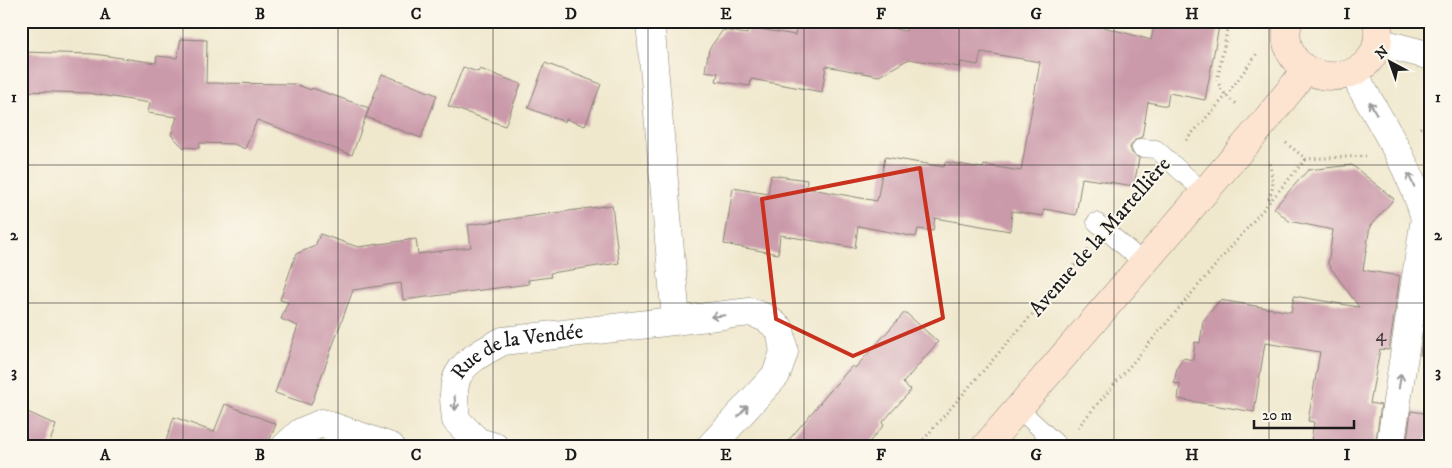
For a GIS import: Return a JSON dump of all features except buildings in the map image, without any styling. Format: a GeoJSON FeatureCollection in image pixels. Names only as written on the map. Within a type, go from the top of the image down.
{"type":"FeatureCollection","features":[{"type":"Feature","properties":{"kind":"street"},"geometry":{"type":"LineString","coordinates":[[650,21],[676,320]]}},
{"type":"Feature","properties":{"kind":"street"},"geometry":{"type":"LineString","coordinates":[[1287,28],[1290,50],[1305,69],[1329,78],[1347,76],[1355,72],[1372,56],[1378,32],[1431,56]]}},
{"type":"Feature","properties":{"kind":"street"},"geometry":{"type":"LineString","coordinates":[[985,447],[1263,124],[1305,69]]}},
{"type":"Feature","properties":{"kind":"street"},"geometry":{"type":"LineString","coordinates":[[1355,72],[1418,196],[1428,208],[1390,447]]}},
{"type":"Feature","properties":{"kind":"street","name":"Rue de la Vendée"},"geometry":{"type":"LineString","coordinates":[[482,445],[456,420],[454,396],[456,379],[471,359],[503,341],[750,312],[766,318],[780,329],[784,352],[776,375],[710,447]]}},
{"type":"Feature","properties":{"kind":"street"},"geometry":{"type":"LineString","coordinates":[[285,447],[301,432],[322,423],[391,447]]}},
{"type":"Feature","properties":{"kind":"lane"},"geometry":{"type":"LineString","coordinates":[[1140,148],[1156,149],[1204,192]]}},
{"type":"Feature","properties":{"kind":"lane"},"geometry":{"type":"LineString","coordinates":[[1100,226],[1144,263]]}},
{"type":"Feature","properties":{"kind":"lane"},"geometry":{"type":"LineString","coordinates":[[1019,409],[1060,447]]}},
{"type":"Feature","properties":{"kind":"path"},"geometry":{"type":"LineString","coordinates":[[1226,96],[1217,81],[1229,21]]}},
{"type":"Feature","properties":{"kind":"path","name":"Avenue de la Martellière"},"geometry":{"type":"LineString","coordinates":[[917,447],[1100,226],[1168,160],[1226,96],[1263,45],[1287,28]]}},
{"type":"Feature","properties":{"kind":"path"},"geometry":{"type":"LineString","coordinates":[[1263,124],[1306,159],[1366,156],[1392,144]]}},
{"type":"Feature","properties":{"kind":"path"},"geometry":{"type":"LineString","coordinates":[[1074,432],[1306,159]]}},
{"type":"Feature","properties":{"kind":"highlighted area"},"geometry":{"type":"Polygon","coordinates":[[[920,168],[943,318],[853,356],[776,319],[762,199],[920,168]]]}}]}
